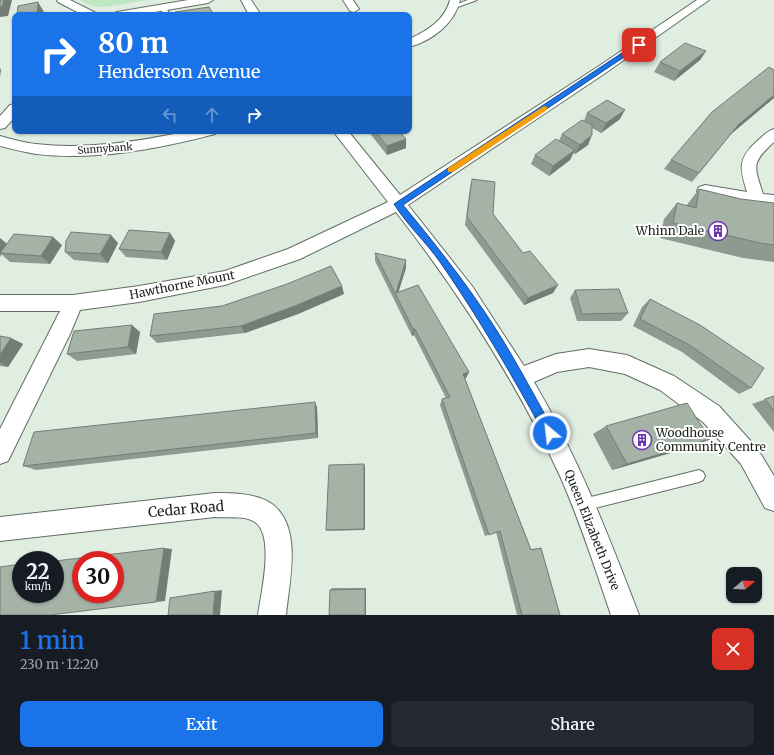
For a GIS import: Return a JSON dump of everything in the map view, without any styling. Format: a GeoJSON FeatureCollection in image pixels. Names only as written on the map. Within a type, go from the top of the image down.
{"type":"FeatureCollection","features":[{"type":"Feature","properties":{"kind":"street"},"geometry":{"type":"LineString","coordinates":[[62,0],[86,12]]}},
{"type":"Feature","properties":{"kind":"street"},"geometry":{"type":"LineString","coordinates":[[153,12],[165,11],[208,0]]}},
{"type":"Feature","properties":{"kind":"street"},"geometry":{"type":"LineString","coordinates":[[246,0],[253,12]]}},
{"type":"Feature","properties":{"kind":"street","name":"Hawthorne Mount"},"geometry":{"type":"LineString","coordinates":[[0,303],[73,303],[139,294],[225,278],[294,254],[398,204],[600,71],[704,0]]}},
{"type":"Feature","properties":{"kind":"street"},"geometry":{"type":"LineString","coordinates":[[412,42],[427,34],[442,23],[455,3]]}},
{"type":"Feature","properties":{"kind":"street"},"geometry":{"type":"LineString","coordinates":[[0,126],[12,112]]}},
{"type":"Feature","properties":{"kind":"street","name":"Sunnybank"},"geometry":{"type":"LineString","coordinates":[[0,141],[36,149],[84,150],[138,146],[196,134]]}},
{"type":"Feature","properties":{"kind":"street","name":"Queen Elizabeth Drive"},"geometry":{"type":"LineString","coordinates":[[342,134],[442,258],[482,316],[519,378],[568,469],[625,615]]}},
{"type":"Feature","properties":{"kind":"street"},"geometry":{"type":"LineString","coordinates":[[757,199],[747,167],[749,156],[774,134]]}},
{"type":"Feature","properties":{"kind":"street"},"geometry":{"type":"LineString","coordinates":[[702,191],[728,196],[774,201]]}},
{"type":"Feature","properties":{"kind":"street"},"geometry":{"type":"LineString","coordinates":[[0,453],[63,328],[73,303]]}},
{"type":"Feature","properties":{"kind":"street"},"geometry":{"type":"LineString","coordinates":[[519,378],[556,363],[589,358],[627,365],[667,383],[711,414],[749,456],[774,499]]}},
{"type":"Feature","properties":{"kind":"street","name":"Cedar Road"},"geometry":{"type":"LineString","coordinates":[[0,529],[215,505],[245,506],[263,512],[276,527],[279,554],[272,615]]}},
{"type":"Feature","properties":{"kind":"lane"},"geometry":{"type":"LineString","coordinates":[[455,3],[474,0]]}},
{"type":"Feature","properties":{"kind":"lane"},"geometry":{"type":"LineString","coordinates":[[583,505],[699,476]]}},
{"type":"Feature","properties":{"kind":"green space"},"geometry":{"type":"Polygon","coordinates":[[[80,0],[148,0],[105,7],[92,6],[80,0]]]}},
{"type":"Feature","properties":{"kind":"building"},"geometry":{"type":"Polygon","coordinates":[[[0,0],[4,0],[2,6],[0,7],[0,0]]]}},
{"type":"Feature","properties":{"kind":"building"},"geometry":{"type":"Polygon","coordinates":[[[38,2],[37,12],[17,12],[18,6],[38,2]]]}},
{"type":"Feature","properties":{"kind":"building"},"geometry":{"type":"Polygon","coordinates":[[[209,7],[212,12],[175,12],[209,7]]]}},
{"type":"Feature","properties":{"kind":"building"},"geometry":{"type":"Polygon","coordinates":[[[685,43],[706,51],[680,71],[660,62],[685,43]]]}},
{"type":"Feature","properties":{"kind":"building"},"geometry":{"type":"Polygon","coordinates":[[[769,67],[774,70],[774,95],[738,125],[699,173],[671,160],[712,112],[769,67]]]}},
{"type":"Feature","properties":{"kind":"building"},"geometry":{"type":"Polygon","coordinates":[[[607,100],[625,110],[606,123],[587,113],[607,100]]]}},
{"type":"Feature","properties":{"kind":"building"},"geometry":{"type":"Polygon","coordinates":[[[582,120],[592,125],[592,135],[580,145],[562,134],[582,120]]]}},
{"type":"Feature","properties":{"kind":"building"},"geometry":{"type":"Polygon","coordinates":[[[377,134],[402,134],[406,139],[387,146],[377,134]]]}},
{"type":"Feature","properties":{"kind":"building"},"geometry":{"type":"Polygon","coordinates":[[[556,139],[575,150],[553,166],[535,155],[556,139]]]}},
{"type":"Feature","properties":{"kind":"building"},"geometry":{"type":"Polygon","coordinates":[[[472,179],[495,182],[493,214],[523,253],[530,251],[558,285],[528,298],[467,217],[472,179]]]}},
{"type":"Feature","properties":{"kind":"building"},"geometry":{"type":"Polygon","coordinates":[[[699,189],[741,199],[774,203],[774,245],[673,223],[677,203],[696,208],[699,189]]]}},
{"type":"Feature","properties":{"kind":"building"},"geometry":{"type":"Polygon","coordinates":[[[129,230],[170,233],[161,252],[119,249],[129,230]]]}},
{"type":"Feature","properties":{"kind":"building"},"geometry":{"type":"Polygon","coordinates":[[[71,232],[111,235],[100,254],[65,252],[66,241],[71,232]]]}},
{"type":"Feature","properties":{"kind":"building"},"geometry":{"type":"Polygon","coordinates":[[[14,234],[53,237],[41,256],[0,253],[14,234]]]}},
{"type":"Feature","properties":{"kind":"building"},"geometry":{"type":"Polygon","coordinates":[[[375,253],[406,260],[396,293],[418,285],[469,372],[463,374],[531,550],[541,548],[560,615],[522,615],[500,531],[489,535],[442,399],[450,397],[415,329],[413,329],[375,253]]]}},
{"type":"Feature","properties":{"kind":"building"},"geometry":{"type":"Polygon","coordinates":[[[331,266],[342,286],[295,306],[241,326],[150,336],[154,314],[222,306],[287,284],[331,266]]]}},
{"type":"Feature","properties":{"kind":"building"},"geometry":{"type":"Polygon","coordinates":[[[619,289],[628,313],[582,314],[575,290],[619,289]]]}},
{"type":"Feature","properties":{"kind":"building"},"geometry":{"type":"Polygon","coordinates":[[[650,299],[700,325],[764,368],[751,388],[691,346],[640,319],[650,299]]]}},
{"type":"Feature","properties":{"kind":"building"},"geometry":{"type":"Polygon","coordinates":[[[132,325],[128,347],[67,354],[74,331],[132,325]]]}},
{"type":"Feature","properties":{"kind":"building"},"geometry":{"type":"Polygon","coordinates":[[[0,336],[11,338],[0,355],[0,336]]]}},
{"type":"Feature","properties":{"kind":"building"},"geometry":{"type":"Polygon","coordinates":[[[774,396],[774,411],[765,399],[774,396]]]}},
{"type":"Feature","properties":{"kind":"building"},"geometry":{"type":"Polygon","coordinates":[[[315,402],[316,433],[23,466],[34,432],[315,402]]]}},
{"type":"Feature","properties":{"kind":"building","name":"Woodhouse Community Centre"},"geometry":{"type":"Polygon","coordinates":[[[687,403],[710,439],[627,464],[606,426],[687,403]]]}},
{"type":"Feature","properties":{"kind":"building"},"geometry":{"type":"Polygon","coordinates":[[[364,464],[364,529],[326,530],[329,465],[364,464]]]}},
{"type":"Feature","properties":{"kind":"building"},"geometry":{"type":"Polygon","coordinates":[[[164,548],[156,602],[50,615],[0,615],[0,567],[12,565],[12,603],[64,603],[64,560],[72,559],[72,603],[124,603],[124,553],[164,548]]]}},
{"type":"Feature","properties":{"kind":"building"},"geometry":{"type":"Polygon","coordinates":[[[365,589],[365,615],[329,615],[330,590],[365,589]]]}},
{"type":"Feature","properties":{"kind":"building"},"geometry":{"type":"Polygon","coordinates":[[[215,591],[213,615],[168,615],[170,598],[215,591]]]}},
{"type":"Feature","properties":{"kind":"slow traffic"},"geometry":{"type":"LineString","coordinates":[[450,170],[544,108]]}},
{"type":"Feature","properties":{"kind":"place","name":"Whinn Dale"},"geometry":{"type":"Point","coordinates":[718,231]}},
{"type":"Feature","properties":{"kind":"place","name":"Woodhouse Community Centre"},"geometry":{"type":"Point","coordinates":[642,440]}},
{"type":"Feature","properties":{"kind":"route"},"geometry":{"type":"LineString","coordinates":[[550,433],[482,316],[442,258],[398,204],[639,45]]}}]}
